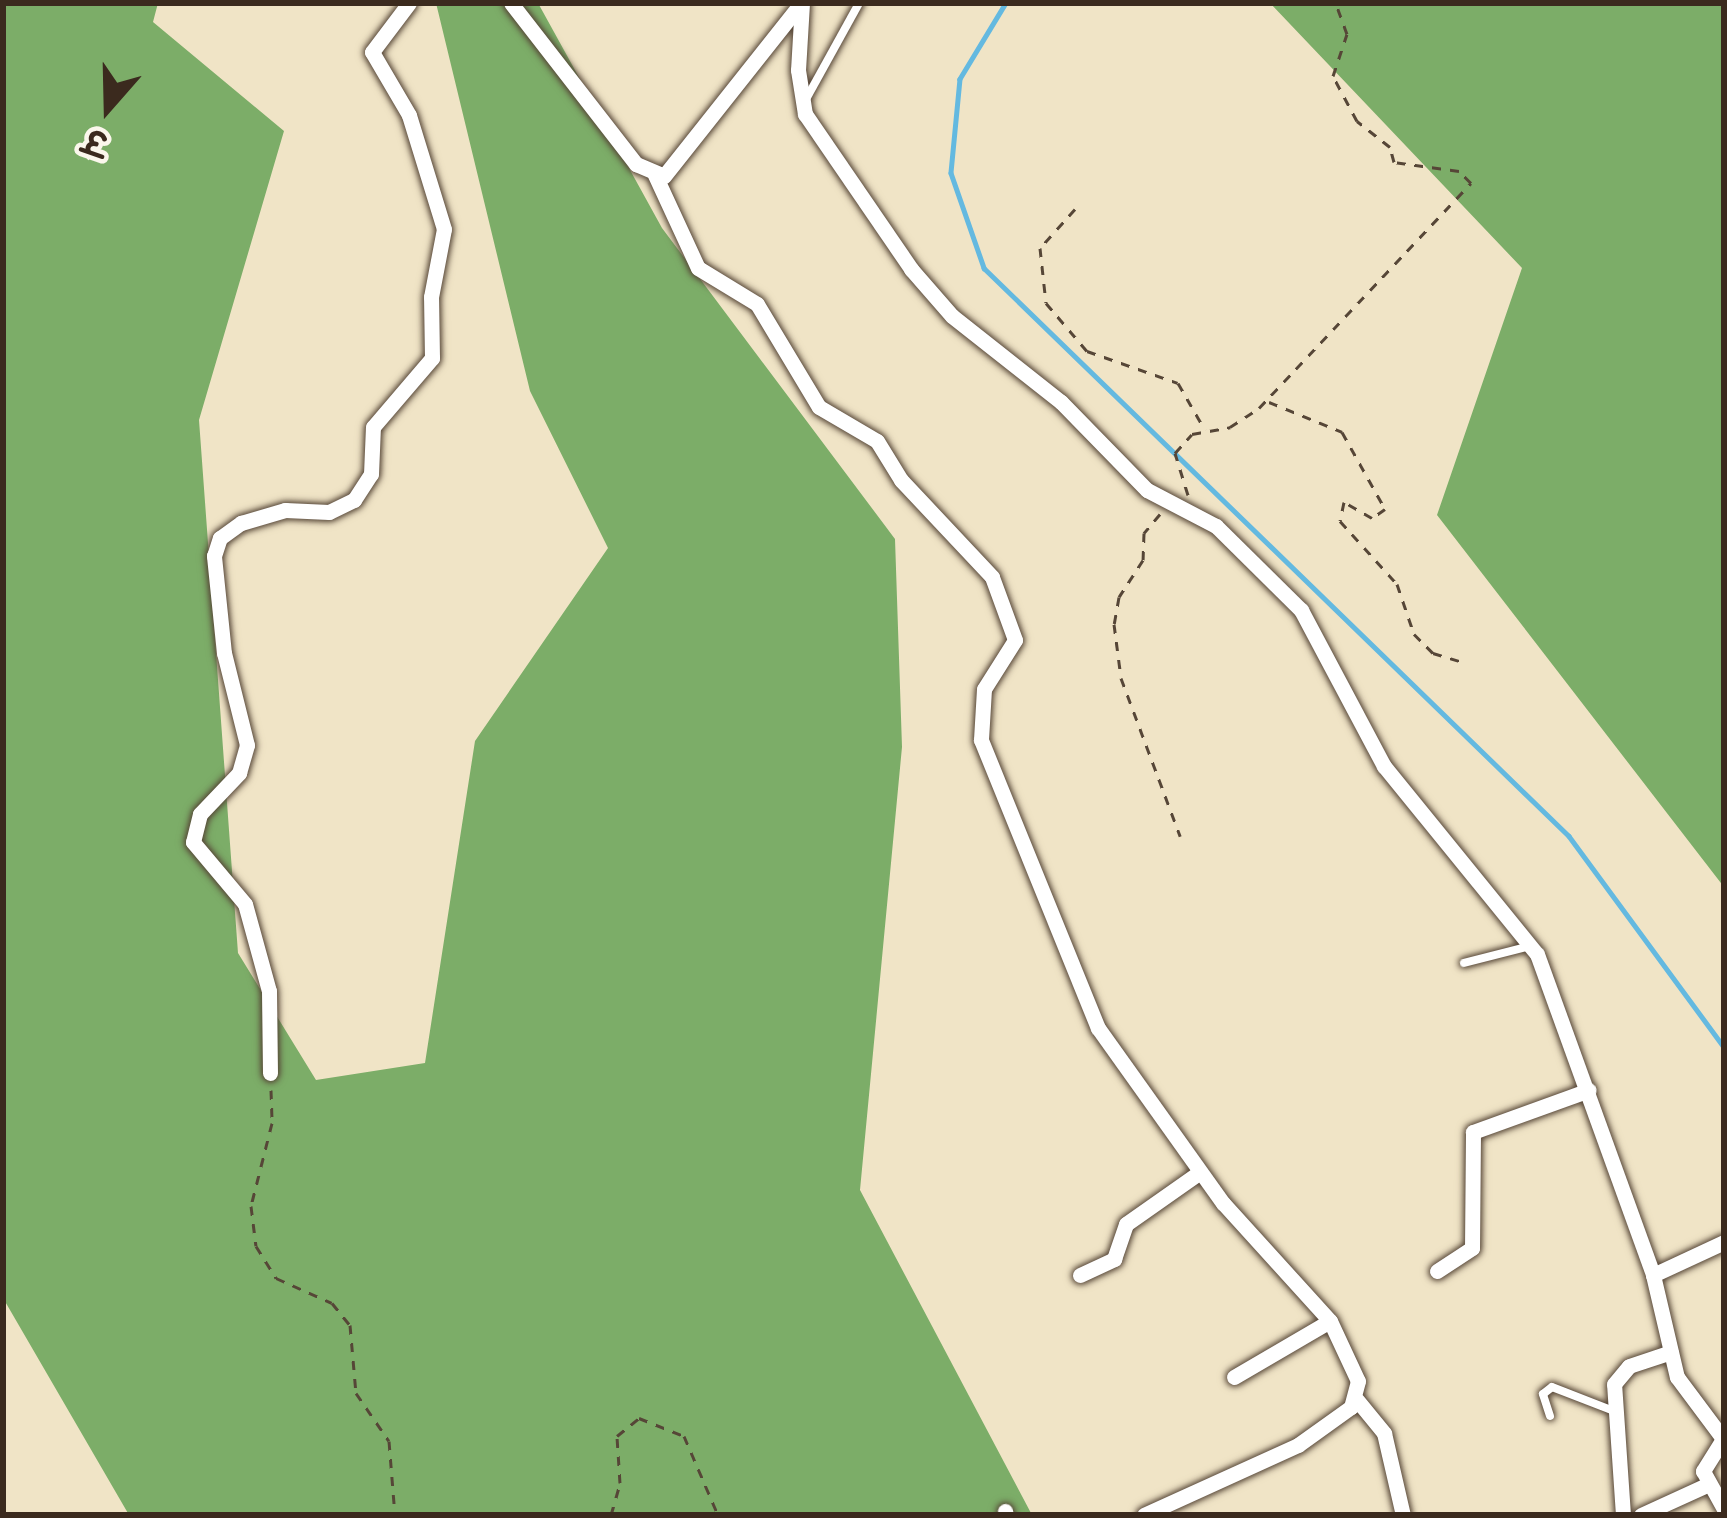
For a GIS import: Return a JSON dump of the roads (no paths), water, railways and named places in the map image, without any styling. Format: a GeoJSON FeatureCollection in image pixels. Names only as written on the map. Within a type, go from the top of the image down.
{"type":"FeatureCollection","features":[{"type":"Feature","properties":{"kind":"street"},"geometry":{"type":"LineString","coordinates":[[270,1073],[268,991],[245,904],[193,842],[200,814],[239,772],[247,745],[224,653],[214,556],[220,538],[241,523],[285,510],[329,512],[354,500],[370,474],[374,427],[434,351],[431,297],[444,229],[410,115],[372,52],[409,3]]}},
{"type":"Feature","properties":{"kind":"street"},"geometry":{"type":"LineString","coordinates":[[512,3],[637,164],[655,175],[698,268],[757,304],[819,407],[878,441],[901,480],[992,578],[1016,640],[984,689],[981,740],[1098,1028],[1200,1172],[1330,1321],[1358,1381],[1357,1400],[1384,1433],[1403,1515]]}},
{"type":"Feature","properties":{"kind":"street"},"geometry":{"type":"LineString","coordinates":[[655,175],[677,169],[802,3]]}},
{"type":"Feature","properties":{"kind":"street"},"geometry":{"type":"LineString","coordinates":[[802,3],[802,104],[859,196],[952,316],[1061,402],[1168,504],[1195,513],[1301,610],[1384,766],[1532,945],[1653,1275],[1677,1377],[1724,1440],[1703,1465],[1724,1509]]}},
{"type":"Feature","properties":{"kind":"street"},"geometry":{"type":"LineString","coordinates":[[1437,1270],[1464,1260],[1472,1248],[1472,1132],[1588,1090]]}},
{"type":"Feature","properties":{"kind":"street"},"geometry":{"type":"LineString","coordinates":[[1080,1275],[1114,1259],[1126,1224],[1200,1172]]}},
{"type":"Feature","properties":{"kind":"street"},"geometry":{"type":"LineString","coordinates":[[1653,1275],[1724,1242]]}},
{"type":"Feature","properties":{"kind":"street"},"geometry":{"type":"LineString","coordinates":[[1234,1377],[1330,1321]]}},
{"type":"Feature","properties":{"kind":"street"},"geometry":{"type":"LineString","coordinates":[[1623,1515],[1616,1411],[1621,1371],[1671,1352]]}},
{"type":"Feature","properties":{"kind":"street"},"geometry":{"type":"LineString","coordinates":[[1144,1515],[1298,1445],[1357,1400]]}},
{"type":"Feature","properties":{"kind":"street"},"geometry":{"type":"LineString","coordinates":[[1641,1515],[1709,1484]]}},
{"type":"Feature","properties":{"kind":"street"},"geometry":{"type":"LineString","coordinates":[[1184,1498],[1192,1515]]}},
{"type":"Feature","properties":{"kind":"lane"},"geometry":{"type":"LineString","coordinates":[[802,104],[829,70],[860,3]]}},
{"type":"Feature","properties":{"kind":"lane"},"geometry":{"type":"LineString","coordinates":[[1464,963],[1532,945]]}},
{"type":"Feature","properties":{"kind":"lane"},"geometry":{"type":"LineString","coordinates":[[1550,1416],[1543,1394],[1552,1387],[1616,1411]]}},
{"type":"Feature","properties":{"kind":"waterway"},"geometry":{"type":"LineString","coordinates":[[1006,3],[960,79],[951,173],[984,268],[1569,836],[1724,1047]]}}]}
